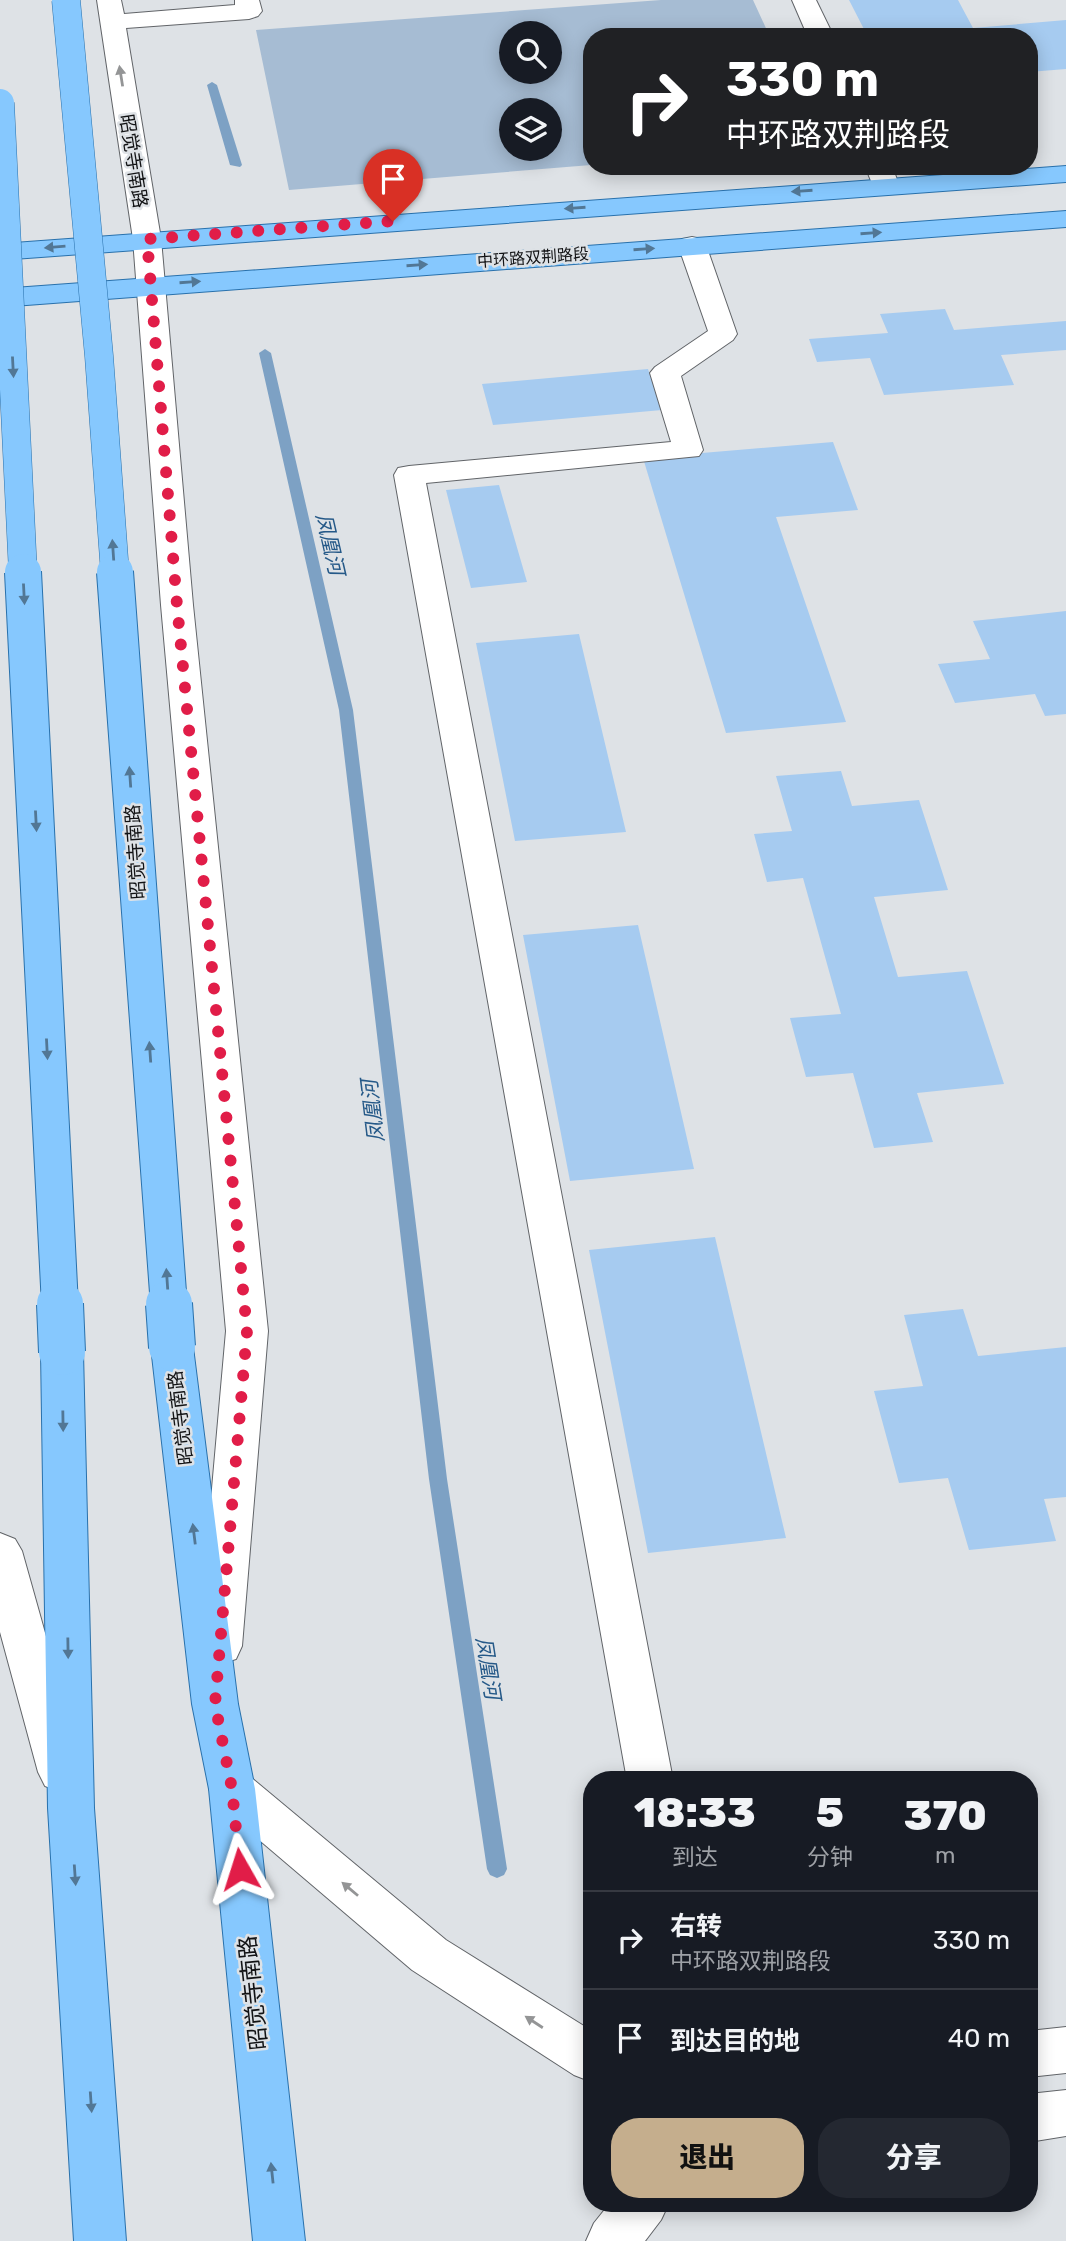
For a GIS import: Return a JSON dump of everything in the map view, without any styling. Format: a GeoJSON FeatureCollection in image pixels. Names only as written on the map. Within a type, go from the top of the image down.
{"type":"FeatureCollection","features":[{"type":"Feature","properties":{"kind":"main road","name":"昭觉寺南路"},"geometry":{"type":"LineString","coordinates":[[66,0],[99,355],[172,1347],[215,1704],[232,1789],[279,2241]]}},
{"type":"Feature","properties":{"kind":"main road"},"geometry":{"type":"LineString","coordinates":[[0,103],[62,1352],[71,1808],[100,2241]]}},
{"type":"Feature","properties":{"kind":"main road"},"geometry":{"type":"LineString","coordinates":[[1038,174],[1066,174]]}},
{"type":"Feature","properties":{"kind":"main road"},"geometry":{"type":"LineString","coordinates":[[0,252],[881,176],[974,175]]}},
{"type":"Feature","properties":{"kind":"main road","name":"中环路双荆路段"},"geometry":{"type":"LineString","coordinates":[[0,298],[1066,219]]}},
{"type":"Feature","properties":{"kind":"street"},"geometry":{"type":"LineString","coordinates":[[111,11],[249,11],[247,0]]}},
{"type":"Feature","properties":{"kind":"street"},"geometry":{"type":"LineString","coordinates":[[804,0],[817,28]]}},
{"type":"Feature","properties":{"kind":"street","name":"昭觉寺南路"},"geometry":{"type":"LineString","coordinates":[[111,11],[147,239],[177,605],[247,1331],[215,1704]]}},
{"type":"Feature","properties":{"kind":"street"},"geometry":{"type":"LineString","coordinates":[[648,1771],[409,475],[688,450],[665,373],[723,334],[692,246]]}},
{"type":"Feature","properties":{"kind":"street"},"geometry":{"type":"LineString","coordinates":[[0,1551],[71,1808]]}},
{"type":"Feature","properties":{"kind":"street"},"geometry":{"type":"LineString","coordinates":[[232,1789],[429,1955],[583,2053]]}},
{"type":"Feature","properties":{"kind":"street"},"geometry":{"type":"LineString","coordinates":[[1038,2053],[1066,2050]]}},
{"type":"Feature","properties":{"kind":"street"},"geometry":{"type":"LineString","coordinates":[[1038,2117],[1066,2113]]}},
{"type":"Feature","properties":{"kind":"street"},"geometry":{"type":"LineString","coordinates":[[612,2241],[636,2212]]}},
{"type":"Feature","properties":{"kind":"shaded area"},"geometry":{"type":"Polygon","coordinates":[[[661,0],[753,0],[766,28],[583,28],[583,166],[289,190],[256,30],[661,0]]]}},
{"type":"Feature","properties":{"kind":"building"},"geometry":{"type":"Polygon","coordinates":[[[849,0],[958,0],[973,28],[863,28],[849,0]]]}},
{"type":"Feature","properties":{"kind":"building"},"geometry":{"type":"Polygon","coordinates":[[[1066,20],[1066,69],[1038,71],[1038,28],[973,28],[1066,20]]]}},
{"type":"Feature","properties":{"kind":"building"},"geometry":{"type":"Polygon","coordinates":[[[945,309],[954,330],[1066,321],[1066,350],[1001,355],[1014,385],[884,395],[870,358],[817,362],[809,339],[888,333],[880,314],[945,309]]]}},
{"type":"Feature","properties":{"kind":"building"},"geometry":{"type":"Polygon","coordinates":[[[648,369],[662,410],[493,425],[482,384],[648,369]]]}},
{"type":"Feature","properties":{"kind":"building"},"geometry":{"type":"Polygon","coordinates":[[[833,442],[858,510],[776,517],[846,722],[726,733],[643,458],[833,442]]]}},
{"type":"Feature","properties":{"kind":"building"},"geometry":{"type":"Polygon","coordinates":[[[499,485],[527,582],[471,588],[446,490],[499,485]]]}},
{"type":"Feature","properties":{"kind":"building"},"geometry":{"type":"Polygon","coordinates":[[[1066,611],[1066,714],[1045,716],[1035,694],[955,703],[938,664],[990,659],[973,621],[1066,611]]]}},
{"type":"Feature","properties":{"kind":"building"},"geometry":{"type":"Polygon","coordinates":[[[579,634],[626,832],[515,841],[476,643],[579,634]]]}},
{"type":"Feature","properties":{"kind":"building"},"geometry":{"type":"Polygon","coordinates":[[[841,771],[852,806],[919,800],[948,890],[874,897],[898,977],[967,971],[1004,1084],[917,1093],[933,1142],[874,1148],[853,1073],[806,1077],[790,1018],[841,1014],[803,878],[767,882],[754,834],[792,831],[776,776],[841,771]]]}},
{"type":"Feature","properties":{"kind":"building"},"geometry":{"type":"Polygon","coordinates":[[[638,925],[694,1169],[570,1181],[523,935],[638,925]]]}},
{"type":"Feature","properties":{"kind":"building"},"geometry":{"type":"Polygon","coordinates":[[[715,1237],[786,1538],[648,1553],[589,1250],[715,1237]]]}},
{"type":"Feature","properties":{"kind":"building"},"geometry":{"type":"Polygon","coordinates":[[[963,1309],[978,1356],[1066,1347],[1066,1497],[1044,1499],[1056,1541],[969,1550],[948,1478],[899,1483],[874,1391],[923,1386],[904,1315],[963,1309]]]}},
{"type":"Feature","properties":{"kind":"waterway","name":"凤凰河"},"geometry":{"type":"LineString","coordinates":[[212,85],[236,165]]}},
{"type":"Feature","properties":{"kind":"waterway","name":"凤凰河"},"geometry":{"type":"LineString","coordinates":[[265,353],[346,710],[438,1479],[497,1869]]}},
{"type":"Feature","properties":{"kind":"route"},"geometry":{"type":"LineString","coordinates":[[240,1869],[232,1789],[215,1704],[247,1331],[177,605],[147,239],[393,221]]}}]}
